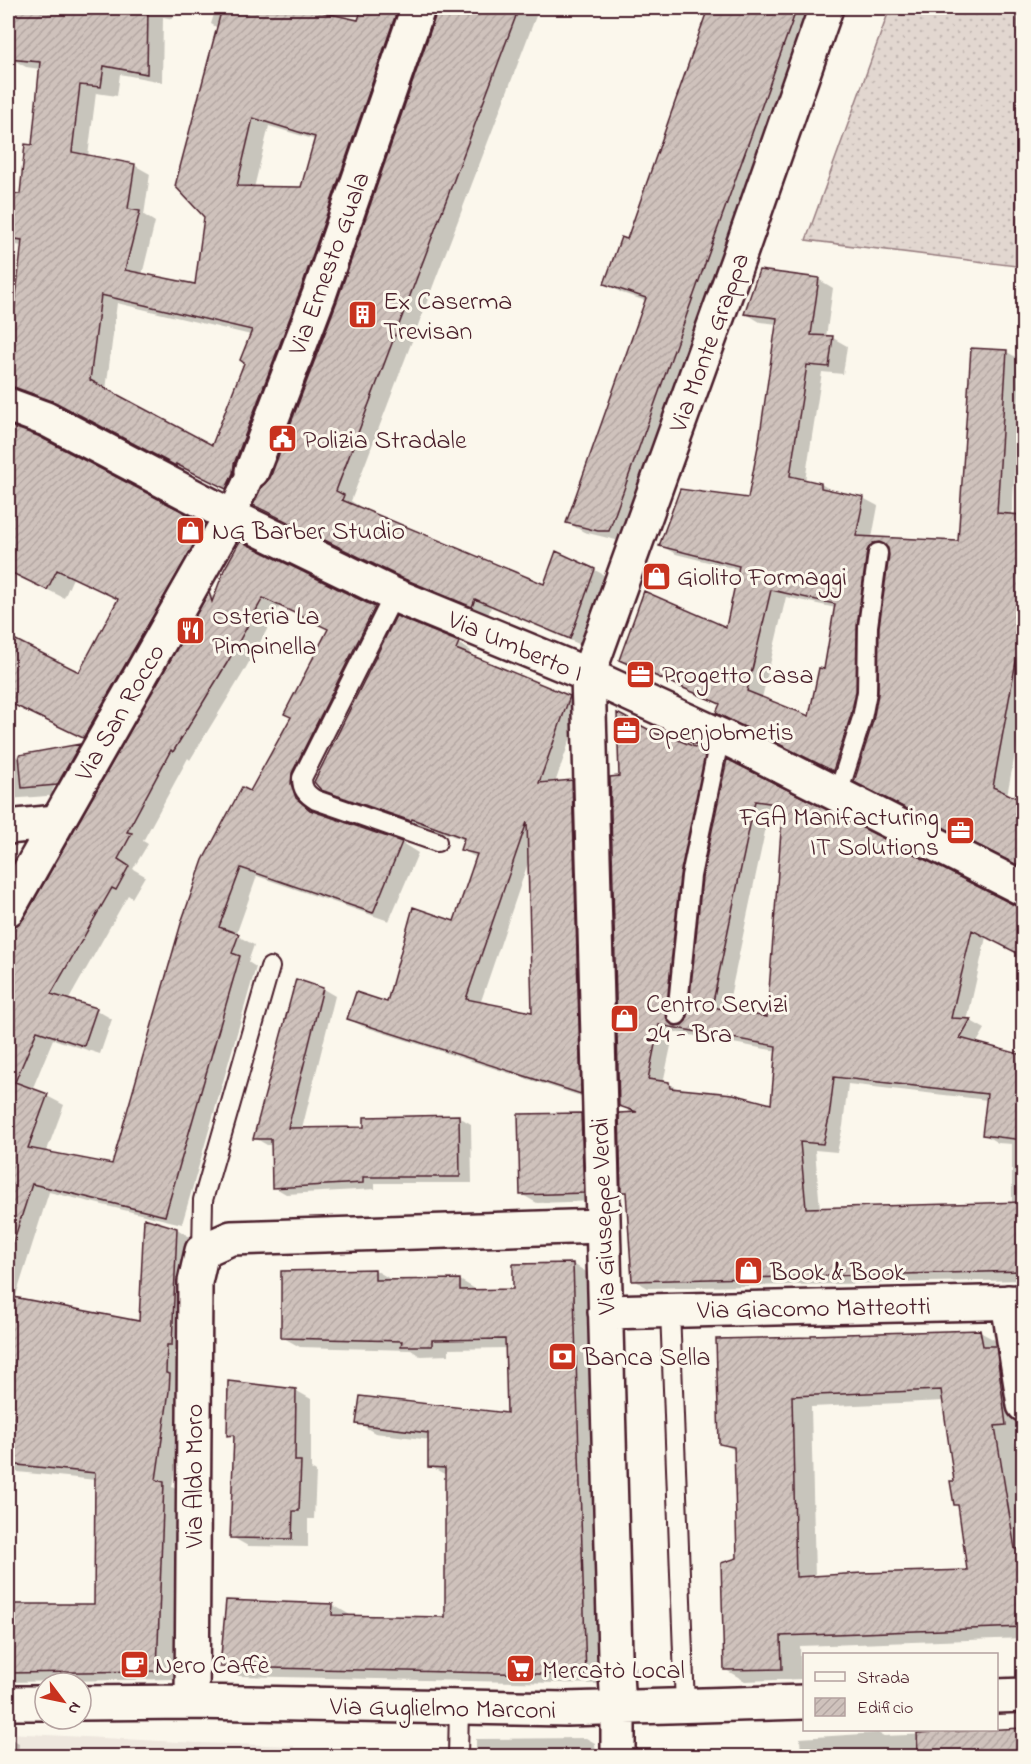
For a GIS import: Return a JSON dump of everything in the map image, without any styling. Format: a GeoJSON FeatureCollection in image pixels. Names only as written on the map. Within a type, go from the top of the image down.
{"type":"FeatureCollection","features":[{"type":"Feature","properties":{"kind":"street","name":"Via Ernesto Guala"},"geometry":{"type":"LineString","coordinates":[[231,516],[252,471],[319,295],[418,8]]}},
{"type":"Feature","properties":{"kind":"street","name":"Via Monte Grappa"},"geometry":{"type":"LineString","coordinates":[[588,675],[826,8]]}},
{"type":"Feature","properties":{"kind":"street","name":"Via Umberto I"},"geometry":{"type":"LineString","coordinates":[[8,405],[46,419],[231,516],[394,595],[588,675],[720,736],[1023,889]]}},
{"type":"Feature","properties":{"kind":"street","name":"Via San Rocco"},"geometry":{"type":"LineString","coordinates":[[8,909],[231,516]]}},
{"type":"Feature","properties":{"kind":"street","name":"Via Giuseppe Verdi"},"geometry":{"type":"LineString","coordinates":[[588,675],[618,1756]]}},
{"type":"Feature","properties":{"kind":"street"},"geometry":{"type":"LineString","coordinates":[[8,827],[56,822]]}},
{"type":"Feature","properties":{"kind":"street"},"geometry":{"type":"LineString","coordinates":[[202,1251],[231,1238],[602,1226]]}},
{"type":"Feature","properties":{"kind":"street","name":"Via Aldo Moro"},"geometry":{"type":"LineString","coordinates":[[192,1702],[195,1282],[202,1251]]}},
{"type":"Feature","properties":{"kind":"street"},"geometry":{"type":"LineString","coordinates":[[1016,1302],[1023,1405]]}},
{"type":"Feature","properties":{"kind":"street","name":"Via Giacomo Matteotti"},"geometry":{"type":"LineString","coordinates":[[605,1312],[1016,1302]]}},
{"type":"Feature","properties":{"kind":"street"},"geometry":{"type":"LineString","coordinates":[[998,1696],[1023,1695]]}},
{"type":"Feature","properties":{"kind":"street","name":"Via Guglielmo Marconi"},"geometry":{"type":"LineString","coordinates":[[93,1703],[192,1702],[618,1709],[803,1702]]}},
{"type":"Feature","properties":{"kind":"street"},"geometry":{"type":"LineString","coordinates":[[8,1703],[33,1703]]}},
{"type":"Feature","properties":{"kind":"lane"},"geometry":{"type":"LineString","coordinates":[[838,794],[862,718],[867,692],[868,626],[878,553]]}},
{"type":"Feature","properties":{"kind":"lane"},"geometry":{"type":"LineString","coordinates":[[394,595],[302,777],[302,786],[308,795],[316,800],[437,842]]}},
{"type":"Feature","properties":{"kind":"lane"},"geometry":{"type":"LineString","coordinates":[[677,1015],[691,876],[720,736]]}},
{"type":"Feature","properties":{"kind":"lane","name":"Via Aldo Moro"},"geometry":{"type":"LineString","coordinates":[[202,1251],[203,1200],[270,967]]}},
{"type":"Feature","properties":{"kind":"lane"},"geometry":{"type":"LineString","coordinates":[[670,1310],[685,1706]]}},
{"type":"Feature","properties":{"kind":"lane"},"geometry":{"type":"LineString","coordinates":[[458,1756],[459,1708]]}},
{"type":"Feature","properties":{"kind":"shaded area"},"geometry":{"type":"Polygon","coordinates":[[[890,8],[1018,8],[1016,266],[806,240],[890,8]]]}},
{"type":"Feature","properties":{"kind":"shaded area"},"geometry":{"type":"Polygon","coordinates":[[[8,1733],[294,1746],[294,1756],[8,1756],[8,1733]]]}},
{"type":"Feature","properties":{"kind":"building"},"geometry":{"type":"Polygon","coordinates":[[[13,8],[148,8],[147,74],[104,66],[101,87],[80,85],[72,152],[135,164],[128,209],[140,211],[125,270],[195,284],[204,217],[175,186],[222,8],[303,8],[358,20],[362,8],[398,8],[301,289],[226,489],[176,464],[176,466],[55,402],[14,387],[8,387],[8,305],[15,306],[22,240],[8,238],[8,193],[20,194],[25,144],[32,145],[40,62],[8,59],[13,8]],[[253,118],[237,186],[301,187],[315,137],[253,118]],[[101,295],[90,380],[212,445],[244,363],[240,360],[252,330],[101,295]]]}},
{"type":"Feature","properties":{"kind":"building"},"geometry":{"type":"Polygon","coordinates":[[[436,8],[519,8],[336,491],[344,495],[342,500],[544,584],[556,551],[595,569],[570,639],[475,599],[472,607],[402,578],[253,505],[262,486],[270,478],[337,301],[436,14],[436,8]]]}},
{"type":"Feature","properties":{"kind":"building"},"geometry":{"type":"Polygon","coordinates":[[[708,8],[797,8],[609,531],[598,531],[566,523],[646,298],[604,284],[621,237],[627,239],[708,8]]]}},
{"type":"Feature","properties":{"kind":"building"},"geometry":{"type":"Polygon","coordinates":[[[759,270],[819,278],[811,335],[833,336],[829,367],[807,365],[790,476],[821,483],[821,488],[864,497],[856,536],[958,541],[971,348],[1007,350],[997,513],[1023,515],[1023,645],[1019,645],[993,787],[1023,801],[1023,868],[854,782],[873,721],[878,694],[879,627],[889,555],[888,548],[884,544],[873,543],[867,551],[857,626],[856,691],[851,715],[833,771],[716,713],[720,704],[619,660],[644,591],[726,627],[739,566],[659,546],[680,489],[748,498],[777,318],[744,314],[759,270]],[[771,590],[747,691],[809,716],[819,668],[824,669],[835,604],[771,590]]]}},
{"type":"Feature","properties":{"kind":"building"},"geometry":{"type":"Polygon","coordinates":[[[8,425],[38,436],[189,515],[196,541],[83,738],[8,702],[8,636],[79,672],[118,599],[57,570],[47,590],[8,571],[8,425]]]}},
{"type":"Feature","properties":{"kind":"building"},"geometry":{"type":"Polygon","coordinates":[[[240,541],[375,607],[292,773],[291,784],[296,798],[310,810],[402,842],[373,913],[241,868],[219,927],[239,934],[232,953],[240,956],[165,1216],[32,1184],[13,1243],[8,1242],[8,928],[17,925],[24,918],[209,592],[212,602],[224,570],[240,541]],[[263,598],[227,663],[173,752],[171,750],[127,832],[132,833],[118,859],[129,866],[116,890],[112,888],[51,994],[97,1008],[84,1046],[37,1031],[15,1082],[48,1094],[28,1148],[112,1164],[182,920],[203,860],[242,787],[250,791],[291,717],[284,714],[328,629],[263,598]]]}},
{"type":"Feature","properties":{"kind":"building"},"geometry":{"type":"Polygon","coordinates":[[[396,616],[459,642],[456,649],[570,696],[539,783],[572,780],[581,1094],[347,1019],[356,992],[387,1002],[413,907],[454,921],[477,854],[460,850],[464,838],[321,790],[314,782],[396,616]],[[527,822],[466,999],[532,1012],[527,822]]]}},
{"type":"Feature","properties":{"kind":"building"},"geometry":{"type":"Polygon","coordinates":[[[617,713],[661,736],[659,732],[706,750],[680,875],[666,1014],[667,1020],[676,1026],[682,1025],[688,1016],[702,878],[727,759],[1016,906],[1023,907],[1023,956],[972,930],[951,1018],[971,1019],[960,1038],[1023,1055],[1023,1140],[982,1135],[987,1094],[834,1077],[823,1144],[800,1142],[806,1208],[1023,1202],[1023,1271],[632,1281],[626,1192],[621,1192],[619,1113],[637,1112],[619,1106],[610,777],[619,776],[617,713]],[[755,801],[712,1007],[767,1017],[783,805],[755,801]],[[659,1025],[648,1079],[669,1082],[670,1088],[733,1094],[771,1104],[776,1046],[659,1025]]]}},
{"type":"Feature","properties":{"kind":"building"},"geometry":{"type":"Polygon","coordinates":[[[80,744],[57,785],[22,788],[19,755],[80,744]]]}},
{"type":"Feature","properties":{"kind":"building"},"geometry":{"type":"Polygon","coordinates":[[[296,979],[323,988],[288,1128],[364,1127],[364,1117],[459,1115],[460,1177],[363,1177],[363,1183],[272,1188],[271,1139],[253,1139],[296,979]]]}},
{"type":"Feature","properties":{"kind":"building"},"geometry":{"type":"Polygon","coordinates":[[[581,1113],[584,1193],[520,1195],[518,1114],[581,1113]]]}},
{"type":"Feature","properties":{"kind":"building"},"geometry":{"type":"Polygon","coordinates":[[[144,1218],[177,1228],[172,1345],[167,1345],[166,1373],[170,1374],[169,1391],[156,1480],[164,1482],[157,1671],[8,1673],[8,1604],[94,1604],[95,1473],[8,1464],[8,1296],[139,1321],[144,1218]]]}},
{"type":"Feature","properties":{"kind":"building"},"geometry":{"type":"Polygon","coordinates":[[[573,1263],[586,1675],[220,1667],[226,1600],[333,1604],[332,1615],[445,1617],[445,1468],[428,1467],[428,1433],[356,1424],[360,1396],[507,1413],[505,1339],[432,1340],[432,1346],[401,1346],[402,1341],[281,1338],[281,1271],[375,1269],[375,1280],[460,1279],[460,1290],[513,1289],[513,1264],[573,1263]]]}},
{"type":"Feature","properties":{"kind":"building"},"geometry":{"type":"Polygon","coordinates":[[[980,1330],[983,1346],[996,1346],[1006,1425],[995,1426],[1015,1549],[1023,1548],[1023,1627],[781,1636],[782,1669],[724,1670],[721,1563],[737,1558],[734,1447],[719,1444],[716,1339],[811,1337],[811,1335],[980,1330]],[[941,1390],[792,1396],[796,1577],[967,1570],[958,1505],[954,1505],[950,1481],[954,1481],[941,1390]]]}},
{"type":"Feature","properties":{"kind":"building"},"geometry":{"type":"Polygon","coordinates":[[[228,1381],[296,1389],[295,1461],[301,1461],[299,1511],[293,1511],[292,1539],[230,1538],[234,1435],[227,1436],[228,1381]]]}},
{"type":"Feature","properties":{"kind":"building"},"geometry":{"type":"Polygon","coordinates":[[[1023,1728],[1023,1756],[918,1756],[917,1733],[998,1731],[998,1729],[1023,1728]]]}},
{"type":"Feature","properties":{"kind":"place","name":"Ex Caserma Trevisan"},"geometry":{"type":"Point","coordinates":[362,315]}},
{"type":"Feature","properties":{"kind":"place","name":"Polizia Stradale"},"geometry":{"type":"Point","coordinates":[282,439]}},
{"type":"Feature","properties":{"kind":"place","name":"NG Barber Studio"},"geometry":{"type":"Point","coordinates":[191,530]}},
{"type":"Feature","properties":{"kind":"place","name":"Giolito Formaggi"},"geometry":{"type":"Point","coordinates":[656,576]}},
{"type":"Feature","properties":{"kind":"place","name":"Osteria La Pimpinella"},"geometry":{"type":"Point","coordinates":[191,630]}},
{"type":"Feature","properties":{"kind":"place","name":"Progetto Casa"},"geometry":{"type":"Point","coordinates":[641,674]}},
{"type":"Feature","properties":{"kind":"place","name":"Openjobmetis"},"geometry":{"type":"Point","coordinates":[627,731]}},
{"type":"Feature","properties":{"kind":"place","name":"FGA Manifacturing IT Solutions"},"geometry":{"type":"Point","coordinates":[960,831]}},
{"type":"Feature","properties":{"kind":"place","name":"Centro Servizi 24 - Bra"},"geometry":{"type":"Point","coordinates":[625,1018]}},
{"type":"Feature","properties":{"kind":"place","name":"Book & Book"},"geometry":{"type":"Point","coordinates":[749,1271]}},
{"type":"Feature","properties":{"kind":"place","name":"Banca Sella"},"geometry":{"type":"Point","coordinates":[562,1356]}},
{"type":"Feature","properties":{"kind":"place","name":"Nero Caffè"},"geometry":{"type":"Point","coordinates":[134,1664]}},
{"type":"Feature","properties":{"kind":"place","name":"Mercatò Local"},"geometry":{"type":"Point","coordinates":[521,1669]}}]}
